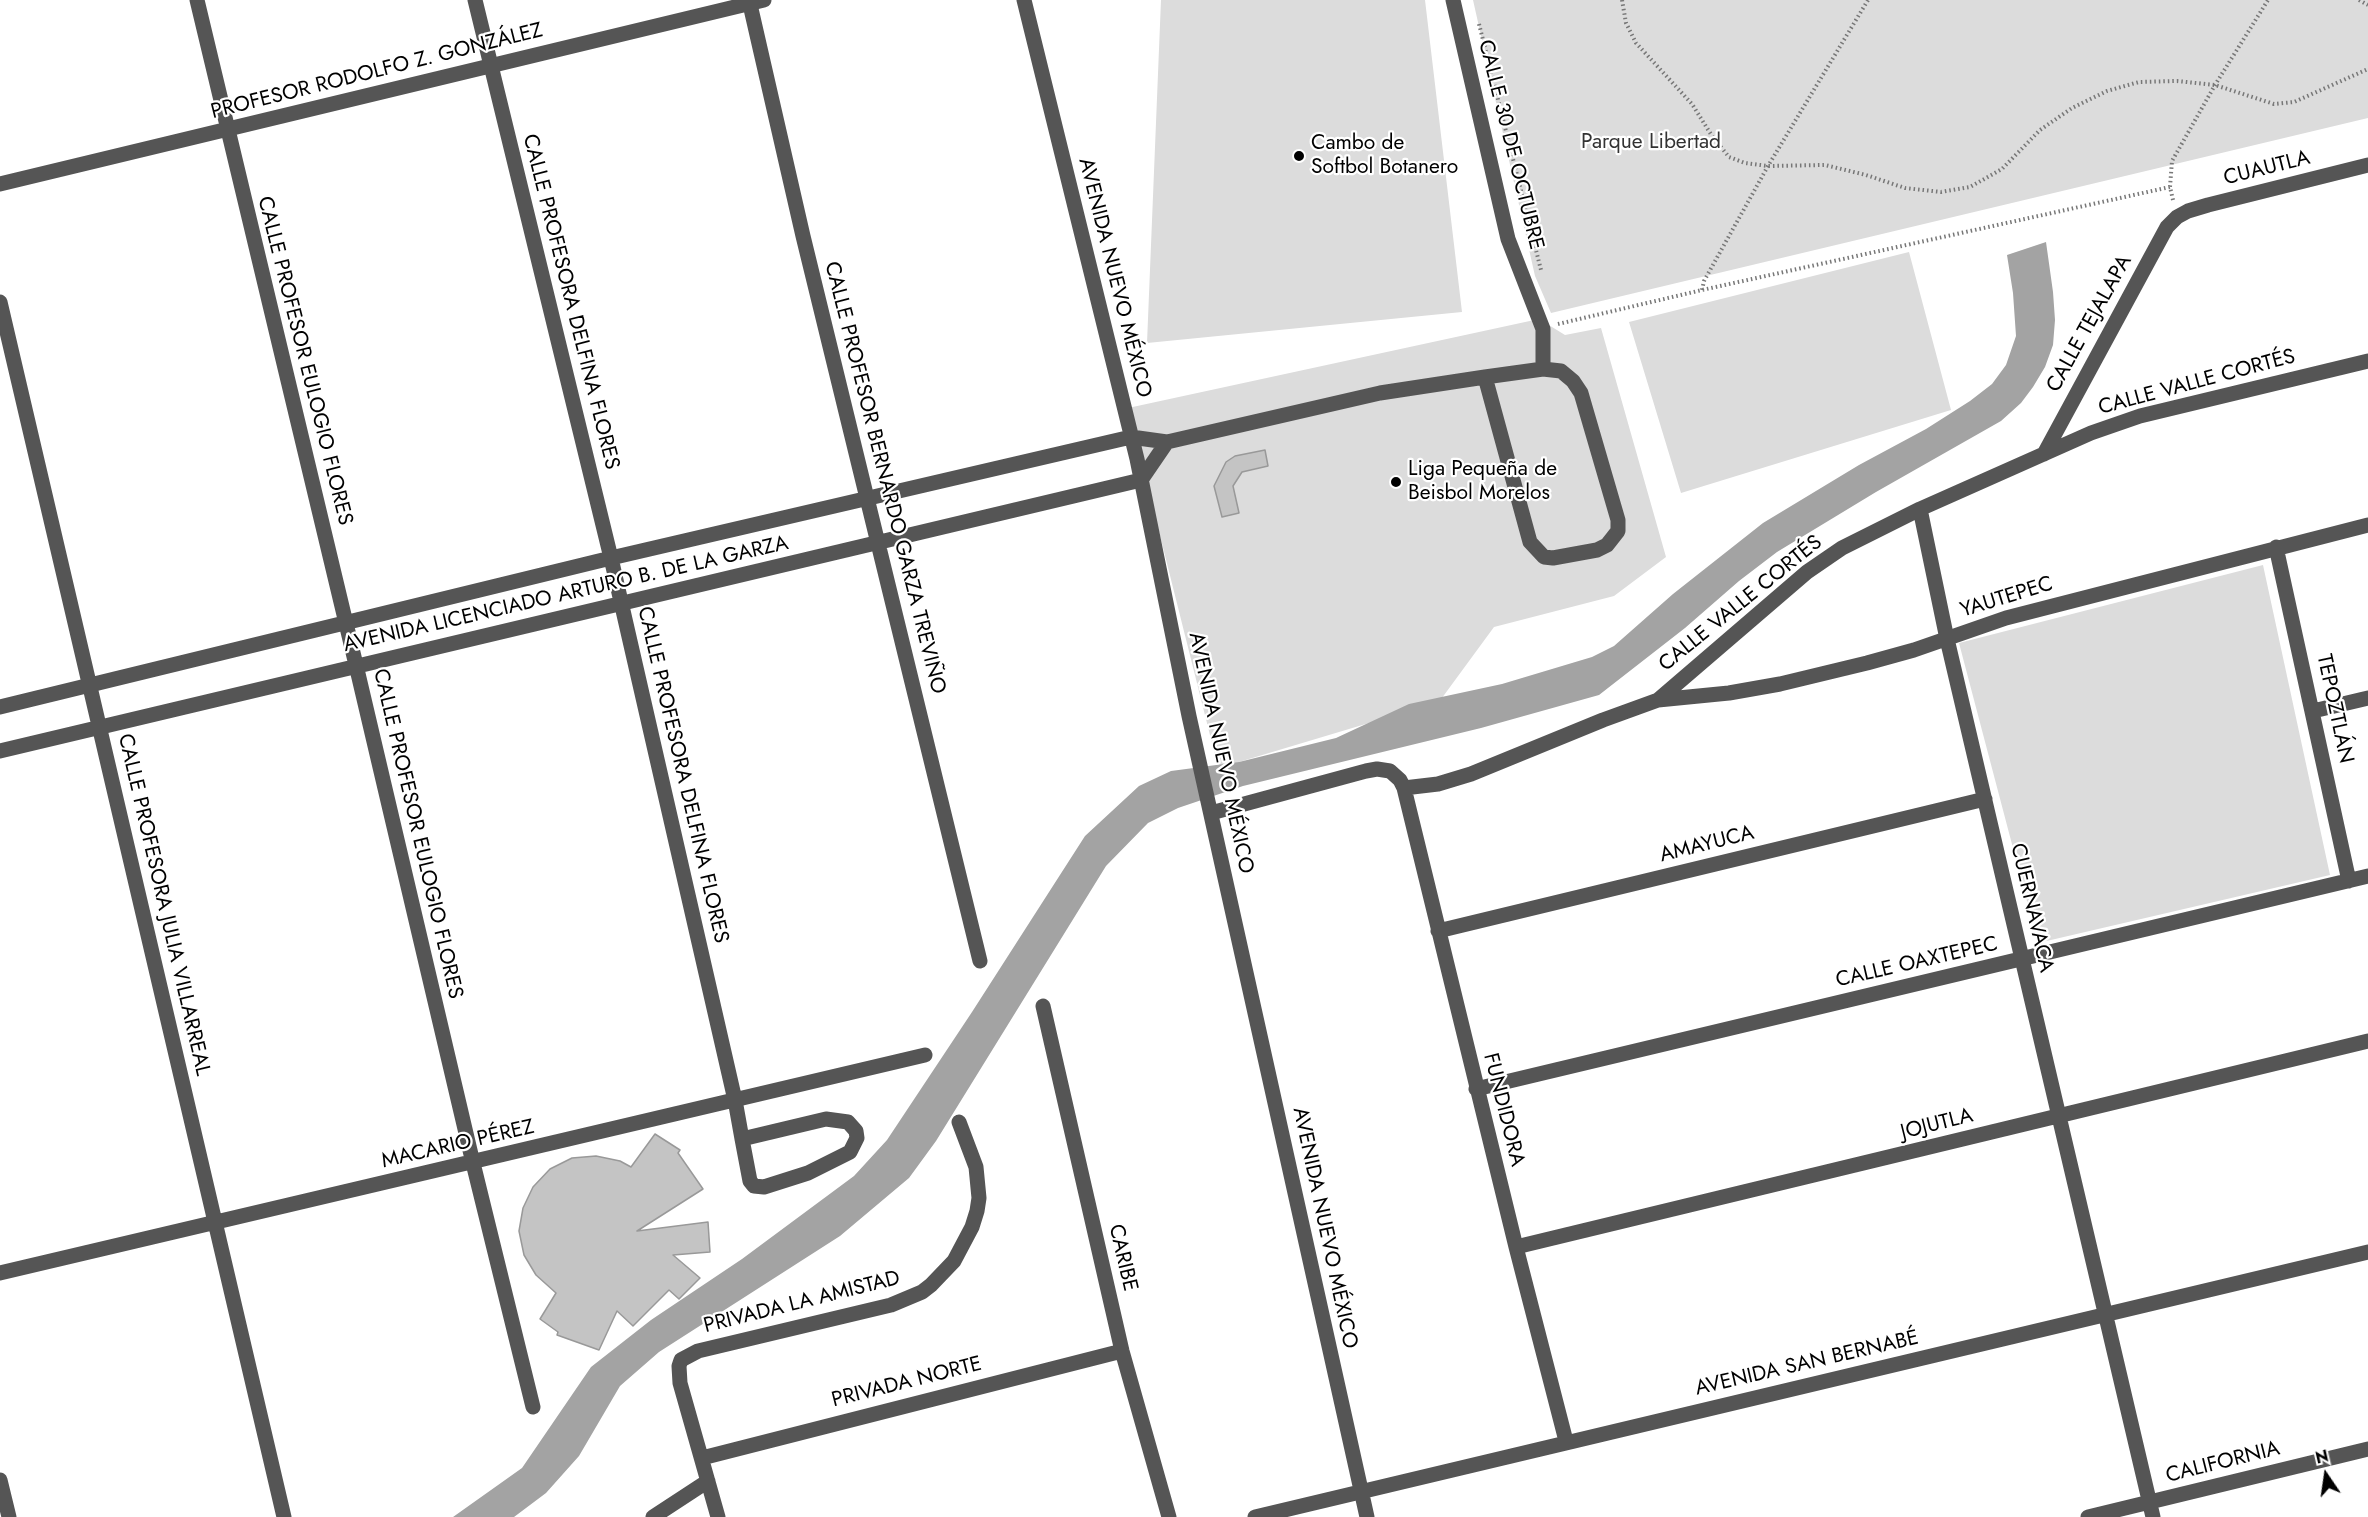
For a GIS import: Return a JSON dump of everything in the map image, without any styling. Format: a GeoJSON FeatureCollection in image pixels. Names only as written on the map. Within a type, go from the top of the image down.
{"type":"FeatureCollection","features":[{"type":"Feature","properties":{"kind":"street","name":"CALLE PROFESOR EULOGIO FLORES"},"geometry":{"type":"LineString","coordinates":[[197,0],[472,1163],[533,1407]]}},
{"type":"Feature","properties":{"kind":"street","name":"CALLE PROFESORA DELFINA FLORES"},"geometry":{"type":"LineString","coordinates":[[475,0],[621,603],[735,1100],[742,1139],[750,1181],[754,1186],[764,1187],[818,1168],[850,1152],[855,1144],[856,1131],[848,1122],[826,1119],[742,1139]]}},
{"type":"Feature","properties":{"kind":"street","name":"AVENIDA NUEVO MÉXICO"},"geometry":{"type":"LineString","coordinates":[[1024,0],[1141,480],[1199,761],[1367,1517]]}},
{"type":"Feature","properties":{"kind":"street","name":"CALLE 30 DE OCTUBRE"},"geometry":{"type":"LineString","coordinates":[[1453,0],[1508,239],[1543,329],[1543,369]]}},
{"type":"Feature","properties":{"kind":"street","name":"PROFESOR RODOLFO Z. GONZÁLEZ"},"geometry":{"type":"LineString","coordinates":[[0,184],[754,1]]}},
{"type":"Feature","properties":{"kind":"street","name":"CALLE PROFESOR BERNARDO GARZA TREVIÑO"},"geometry":{"type":"LineString","coordinates":[[754,1],[803,236],[980,961]]}},
{"type":"Feature","properties":{"kind":"street","name":"CUAUTLA"},"geometry":{"type":"LineString","coordinates":[[2177,217],[2208,205],[2368,165]]}},
{"type":"Feature","properties":{"kind":"street","name":"CALLE TEJALAPA"},"geometry":{"type":"LineString","coordinates":[[2044,454],[2167,227],[2177,217]]}},
{"type":"Feature","properties":{"kind":"street","name":"CALLE PROFESORA JULIA VILLARREAL"},"geometry":{"type":"LineString","coordinates":[[0,302],[284,1517]]}},
{"type":"Feature","properties":{"kind":"street","name":"CALLE VALLE CORTÉS"},"geometry":{"type":"LineString","coordinates":[[1404,788],[1438,784],[1471,774],[1658,700],[1807,572],[1842,548],[1920,509],[2091,433],[2140,416],[2368,361]]}},
{"type":"Feature","properties":{"kind":"street"},"geometry":{"type":"LineString","coordinates":[[1131,437],[1167,442],[1380,393],[1485,377],[1543,369],[1560,371],[1574,381],[1581,393],[1618,520],[1618,531],[1614,538],[1597,550],[1553,558],[1544,557],[1530,542],[1485,377]]}},
{"type":"Feature","properties":{"kind":"street","name":"AVENIDA LICENCIADO ARTURO B. DE LA GARZA"},"geometry":{"type":"LineString","coordinates":[[0,707],[610,558],[1131,437]]}},
{"type":"Feature","properties":{"kind":"street"},"geometry":{"type":"LineString","coordinates":[[1141,480],[1167,442]]}},
{"type":"Feature","properties":{"kind":"street","name":"AVENIDA LICENCIADO ARTURO B. DE LA GARZA"},"geometry":{"type":"LineString","coordinates":[[0,751],[1141,480]]}},
{"type":"Feature","properties":{"kind":"street","name":"CUERNAVACA"},"geometry":{"type":"LineString","coordinates":[[1920,509],[1947,639],[2151,1509]]}},
{"type":"Feature","properties":{"kind":"street","name":"YAUTEPEC"},"geometry":{"type":"LineString","coordinates":[[1658,700],[1729,693],[1779,684],[1867,663],[1947,639],[2006,618],[2368,525]]}},
{"type":"Feature","properties":{"kind":"street","name":"TEPOZTLÁN"},"geometry":{"type":"LineString","coordinates":[[2276,547],[2349,880]]}},
{"type":"Feature","properties":{"kind":"street"},"geometry":{"type":"LineString","coordinates":[[2313,711],[2368,698]]}},
{"type":"Feature","properties":{"kind":"street"},"geometry":{"type":"LineString","coordinates":[[1210,809],[1377,769],[1395,774],[1404,788]]}},
{"type":"Feature","properties":{"kind":"street","name":"FUNDIDORA"},"geometry":{"type":"LineString","coordinates":[[1404,788],[1476,1089],[1566,1441]]}},
{"type":"Feature","properties":{"kind":"street","name":"AMAYUCA"},"geometry":{"type":"LineString","coordinates":[[1438,931],[1985,799]]}},
{"type":"Feature","properties":{"kind":"street","name":"CALLE OAXTEPEC"},"geometry":{"type":"LineString","coordinates":[[1476,1089],[2368,876]]}},
{"type":"Feature","properties":{"kind":"street","name":"CARIBE"},"geometry":{"type":"LineString","coordinates":[[1043,1006],[1122,1351],[1169,1517]]}},
{"type":"Feature","properties":{"kind":"street","name":"JOJUTLA"},"geometry":{"type":"LineString","coordinates":[[1516,1247],[2368,1041]]}},
{"type":"Feature","properties":{"kind":"street","name":"MACARIO PÉREZ"},"geometry":{"type":"LineString","coordinates":[[0,1273],[925,1055]]}},
{"type":"Feature","properties":{"kind":"street","name":"PRIVADA LA AMISTAD"},"geometry":{"type":"LineString","coordinates":[[702,1458],[680,1383],[681,1360],[698,1351],[891,1305],[915,1296],[931,1285],[954,1261],[972,1227],[979,1198],[976,1167],[959,1122]]}},
{"type":"Feature","properties":{"kind":"street","name":"AVENIDA SAN BERNABÉ"},"geometry":{"type":"LineString","coordinates":[[1255,1517],[1566,1441],[2368,1252]]}},
{"type":"Feature","properties":{"kind":"street","name":"PRIVADA NORTE"},"geometry":{"type":"LineString","coordinates":[[702,1458],[1122,1351]]}},
{"type":"Feature","properties":{"kind":"street","name":"CALIFORNIA"},"geometry":{"type":"LineString","coordinates":[[2088,1517],[2151,1509],[2368,1449]]}},
{"type":"Feature","properties":{"kind":"street"},"geometry":{"type":"LineString","coordinates":[[702,1458],[718,1517]]}},
{"type":"Feature","properties":{"kind":"street"},"geometry":{"type":"LineString","coordinates":[[0,1480],[9,1517]]}},
{"type":"Feature","properties":{"kind":"street"},"geometry":{"type":"LineString","coordinates":[[653,1517],[708,1481]]}},
{"type":"Feature","properties":{"kind":"path"},"geometry":{"type":"LineString","coordinates":[[1622,0],[1626,23],[1636,43],[1692,104],[1712,136],[1729,157],[1745,163],[1768,166],[1824,165],[1866,175],[1905,188],[1941,192],[1970,187],[2002,169],[2040,130],[2072,108],[2106,91],[2139,82],[2177,81],[2215,85],[2274,104],[2294,102],[2368,69]]}},
{"type":"Feature","properties":{"kind":"path"},"geometry":{"type":"LineString","coordinates":[[1701,290],[1768,166],[1868,0]]}},
{"type":"Feature","properties":{"kind":"path"},"geometry":{"type":"LineString","coordinates":[[2177,217],[2170,186],[2172,161],[2215,85],[2268,0]]}},
{"type":"Feature","properties":{"kind":"path"},"geometry":{"type":"LineString","coordinates":[[2359,0],[2368,5]]}},
{"type":"Feature","properties":{"kind":"path"},"geometry":{"type":"LineString","coordinates":[[1479,23],[1542,273]]}},
{"type":"Feature","properties":{"kind":"path"},"geometry":{"type":"LineString","coordinates":[[1553,319],[1557,324],[1562,325],[1701,290],[2170,186]]}},
{"type":"Feature","properties":{"kind":"green space","name":"Cambo de Softbol Botanero"},"geometry":{"type":"Polygon","coordinates":[[[1161,0],[1425,0],[1462,312],[1147,343],[1161,0]]]}},
{"type":"Feature","properties":{"kind":"green space","name":"Parque Libertad"},"geometry":{"type":"Polygon","coordinates":[[[1473,0],[2368,0],[2368,118],[1551,313],[1535,276],[1473,0]]]}},
{"type":"Feature","properties":{"kind":"green space"},"geometry":{"type":"Polygon","coordinates":[[[1909,252],[1951,410],[1681,493],[1629,322],[1909,252]]]}},
{"type":"Feature","properties":{"kind":"green space","name":"Liga Pequeña de Beisbol Morelos"},"geometry":{"type":"Polygon","coordinates":[[[1539,319],[1565,335],[1601,328],[1666,557],[1614,596],[1494,627],[1439,702],[1239,762],[1219,771],[1128,408],[1539,319]]]}},
{"type":"Feature","properties":{"kind":"green space"},"geometry":{"type":"Polygon","coordinates":[[[2263,565],[2330,875],[2038,943],[1959,643],[2263,565]]]}},
{"type":"Feature","properties":{"kind":"shaded area"},"geometry":{"type":"Polygon","coordinates":[[[2046,242],[2055,320],[2053,345],[2045,367],[2033,387],[2021,403],[2001,421],[1876,492],[1777,552],[1599,695],[1481,728],[1243,786],[1178,808],[1148,823],[1106,866],[936,1141],[909,1178],[840,1236],[659,1352],[620,1386],[579,1456],[546,1493],[514,1517],[453,1517],[522,1468],[591,1367],[651,1320],[742,1259],[854,1176],[887,1140],[1085,836],[1139,786],[1171,771],[1239,762],[1336,738],[1409,704],[1502,684],[1592,657],[1614,646],[1673,594],[1763,523],[1859,465],[1926,429],[1992,384],[2006,365],[2016,336],[2007,255],[2046,242]]]}},
{"type":"Feature","properties":{"kind":"building"},"geometry":{"type":"Polygon","coordinates":[[[1265,450],[1268,466],[1242,472],[1233,486],[1239,513],[1222,517],[1214,486],[1226,462],[1235,456],[1265,450]]]}},
{"type":"Feature","properties":{"kind":"building"},"geometry":{"type":"Polygon","coordinates":[[[655,1134],[680,1150],[678,1153],[703,1189],[637,1231],[708,1222],[710,1252],[673,1255],[700,1278],[679,1299],[669,1290],[633,1326],[617,1311],[599,1350],[557,1335],[558,1332],[540,1319],[556,1293],[536,1275],[524,1255],[519,1231],[523,1208],[533,1187],[550,1169],[572,1158],[596,1156],[620,1161],[631,1167],[655,1134]]]}},
{"type":"Feature","properties":{"kind":"place","name":"Cambo de Softbol Botanero"},"geometry":{"type":"Point","coordinates":[1299,156]}},
{"type":"Feature","properties":{"kind":"place","name":"Liga Pequeña de Beisbol Morelos"},"geometry":{"type":"Point","coordinates":[1396,482]}}]}
